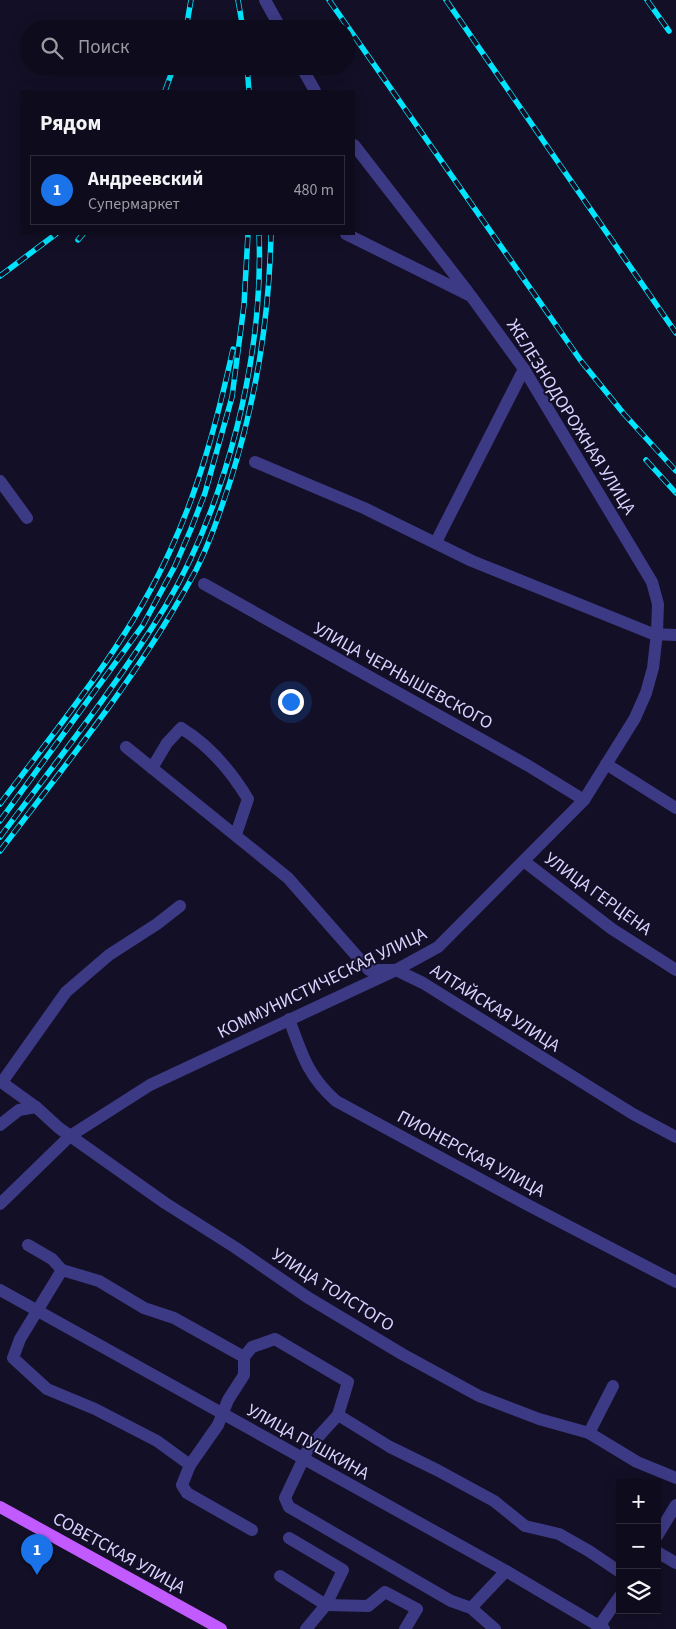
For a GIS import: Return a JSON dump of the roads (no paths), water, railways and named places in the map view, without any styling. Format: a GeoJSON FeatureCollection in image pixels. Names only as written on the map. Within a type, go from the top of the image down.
{"type":"FeatureCollection","features":[{"type":"Feature","properties":{"kind":"main road","name":"СОВЕТСКАЯ УЛИЦА"},"geometry":{"type":"LineString","coordinates":[[0,1507],[221,1629]]}},
{"type":"Feature","properties":{"kind":"street"},"geometry":{"type":"LineString","coordinates":[[265,0],[276,20]]}},
{"type":"Feature","properties":{"kind":"street"},"geometry":{"type":"LineString","coordinates":[[306,75],[314,90]]}},
{"type":"Feature","properties":{"kind":"street"},"geometry":{"type":"LineString","coordinates":[[355,146],[471,296]]}},
{"type":"Feature","properties":{"kind":"street","name":"ЖЕЛЕЗНОДОРОЖНАЯ УЛИЦА"},"geometry":{"type":"LineString","coordinates":[[348,235],[471,296],[524,369],[652,582],[658,604],[657,633]]}},
{"type":"Feature","properties":{"kind":"street"},"geometry":{"type":"LineString","coordinates":[[436,542],[524,369]]}},
{"type":"Feature","properties":{"kind":"street"},"geometry":{"type":"LineString","coordinates":[[254,462],[364,508],[472,561],[653,634],[676,636]]}},
{"type":"Feature","properties":{"kind":"street"},"geometry":{"type":"LineString","coordinates":[[0,481],[27,518]]}},
{"type":"Feature","properties":{"kind":"street","name":"УЛИЦА ЧЕРНЫШЕВСКОГО"},"geometry":{"type":"LineString","coordinates":[[204,584],[527,765],[584,800]]}},
{"type":"Feature","properties":{"kind":"street","name":"КОММУНИСТИЧЕСКАЯ УЛИЦА"},"geometry":{"type":"LineString","coordinates":[[0,1204],[70,1136],[150,1085],[396,970],[438,947],[525,862],[584,800],[635,718],[646,694],[653,668],[657,633]]}},
{"type":"Feature","properties":{"kind":"street"},"geometry":{"type":"LineString","coordinates":[[152,768],[168,743],[181,728],[198,738],[236,778],[248,799],[236,834]]}},
{"type":"Feature","properties":{"kind":"street","name":"АЛТАЙСКАЯ УЛИЦА"},"geometry":{"type":"LineString","coordinates":[[126,747],[236,834],[288,878],[369,970],[396,970],[422,983],[633,1114],[676,1137]]}},
{"type":"Feature","properties":{"kind":"street"},"geometry":{"type":"LineString","coordinates":[[606,764],[676,808]]}},
{"type":"Feature","properties":{"kind":"street","name":"УЛИЦА ГЕРЦЕНА"},"geometry":{"type":"LineString","coordinates":[[525,862],[612,929],[676,970]]}},
{"type":"Feature","properties":{"kind":"street"},"geometry":{"type":"LineString","coordinates":[[1,1082],[66,992],[109,954],[157,924],[180,906]]}},
{"type":"Feature","properties":{"kind":"street","name":"ПИОНЕРСКАЯ УЛИЦА"},"geometry":{"type":"LineString","coordinates":[[289,1019],[306,1067],[323,1089],[336,1101],[526,1204],[676,1282]]}},
{"type":"Feature","properties":{"kind":"street","name":"УЛИЦА ТОЛСТОГО"},"geometry":{"type":"LineString","coordinates":[[1,1082],[36,1107],[70,1136],[165,1203],[306,1297],[402,1354],[479,1396],[539,1419],[588,1433],[637,1462],[676,1478]]}},
{"type":"Feature","properties":{"kind":"street"},"geometry":{"type":"LineString","coordinates":[[0,1125],[19,1110],[36,1107]]}},
{"type":"Feature","properties":{"kind":"street"},"geometry":{"type":"LineString","coordinates":[[28,1245],[52,1259],[62,1270],[99,1281],[144,1308],[174,1318],[244,1357]]}},
{"type":"Feature","properties":{"kind":"street"},"geometry":{"type":"LineString","coordinates":[[62,1270],[20,1339],[13,1358],[47,1389],[157,1440],[190,1466]]}},
{"type":"Feature","properties":{"kind":"street","name":"УЛИЦА ПУШКИНА"},"geometry":{"type":"LineString","coordinates":[[0,1290],[303,1460],[506,1571],[600,1628]]}},
{"type":"Feature","properties":{"kind":"street"},"geometry":{"type":"LineString","coordinates":[[252,1530],[187,1494],[182,1485],[190,1466],[244,1375],[244,1357],[252,1347],[275,1339],[348,1382],[338,1415],[309,1447],[284,1498],[289,1507],[451,1601],[471,1608],[495,1629]]}},
{"type":"Feature","properties":{"kind":"street"},"geometry":{"type":"LineString","coordinates":[[588,1433],[613,1386]]}},
{"type":"Feature","properties":{"kind":"street"},"geometry":{"type":"LineString","coordinates":[[338,1415],[390,1448],[437,1470],[494,1501],[525,1526],[559,1534],[616,1569]]}},
{"type":"Feature","properties":{"kind":"street"},"geometry":{"type":"LineString","coordinates":[[661,1529],[676,1505]]}},
{"type":"Feature","properties":{"kind":"street"},"geometry":{"type":"LineString","coordinates":[[289,1538],[343,1570],[326,1604],[306,1629]]}},
{"type":"Feature","properties":{"kind":"street"},"geometry":{"type":"LineString","coordinates":[[661,1555],[676,1564]]}},
{"type":"Feature","properties":{"kind":"street"},"geometry":{"type":"LineString","coordinates":[[471,1608],[506,1571]]}},
{"type":"Feature","properties":{"kind":"street"},"geometry":{"type":"LineString","coordinates":[[280,1576],[326,1604],[368,1606],[385,1592],[417,1609],[405,1629]]}},
{"type":"Feature","properties":{"kind":"street"},"geometry":{"type":"LineString","coordinates":[[600,1628],[616,1602]]}},
{"type":"Feature","properties":{"kind":"railway"},"geometry":{"type":"LineString","coordinates":[[188,20],[191,0]]}},
{"type":"Feature","properties":{"kind":"railway"},"geometry":{"type":"LineString","coordinates":[[238,0],[241,20]]}},
{"type":"Feature","properties":{"kind":"railway"},"geometry":{"type":"LineString","coordinates":[[329,0],[343,20]]}},
{"type":"Feature","properties":{"kind":"railway"},"geometry":{"type":"LineString","coordinates":[[446,0],[676,333]]}},
{"type":"Feature","properties":{"kind":"railway"},"geometry":{"type":"LineString","coordinates":[[647,0],[669,31]]}},
{"type":"Feature","properties":{"kind":"railway"},"geometry":{"type":"LineString","coordinates":[[355,37],[581,361],[624,414],[676,471]]}},
{"type":"Feature","properties":{"kind":"railway"},"geometry":{"type":"LineString","coordinates":[[165,90],[171,75]]}},
{"type":"Feature","properties":{"kind":"railway"},"geometry":{"type":"LineString","coordinates":[[248,75],[249,90]]}},
{"type":"Feature","properties":{"kind":"railway"},"geometry":{"type":"LineString","coordinates":[[0,276],[55,235]]}},
{"type":"Feature","properties":{"kind":"railway"},"geometry":{"type":"LineString","coordinates":[[78,240],[82,235]]}},
{"type":"Feature","properties":{"kind":"railway"},"geometry":{"type":"LineString","coordinates":[[0,821],[143,625],[175,566],[191,529],[205,493],[232,397],[244,305],[248,235]]}},
{"type":"Feature","properties":{"kind":"railway"},"geometry":{"type":"LineString","coordinates":[[0,837],[85,724],[146,637],[187,566],[207,522],[237,426],[248,377],[259,280],[259,235]]}},
{"type":"Feature","properties":{"kind":"railway"},"geometry":{"type":"LineString","coordinates":[[0,851],[104,714],[152,644],[175,607],[206,549],[230,482],[254,390],[264,329],[271,235]]}},
{"type":"Feature","properties":{"kind":"railway"},"geometry":{"type":"LineString","coordinates":[[0,804],[92,682],[114,650],[153,585],[181,526],[199,476],[221,400],[233,349]]}},
{"type":"Feature","properties":{"kind":"railway"},"geometry":{"type":"LineString","coordinates":[[646,460],[676,493]]}},
{"type":"Feature","properties":{"kind":"place","name":"Андреевский"},"geometry":{"type":"Point","coordinates":[37,1575]}}]}
